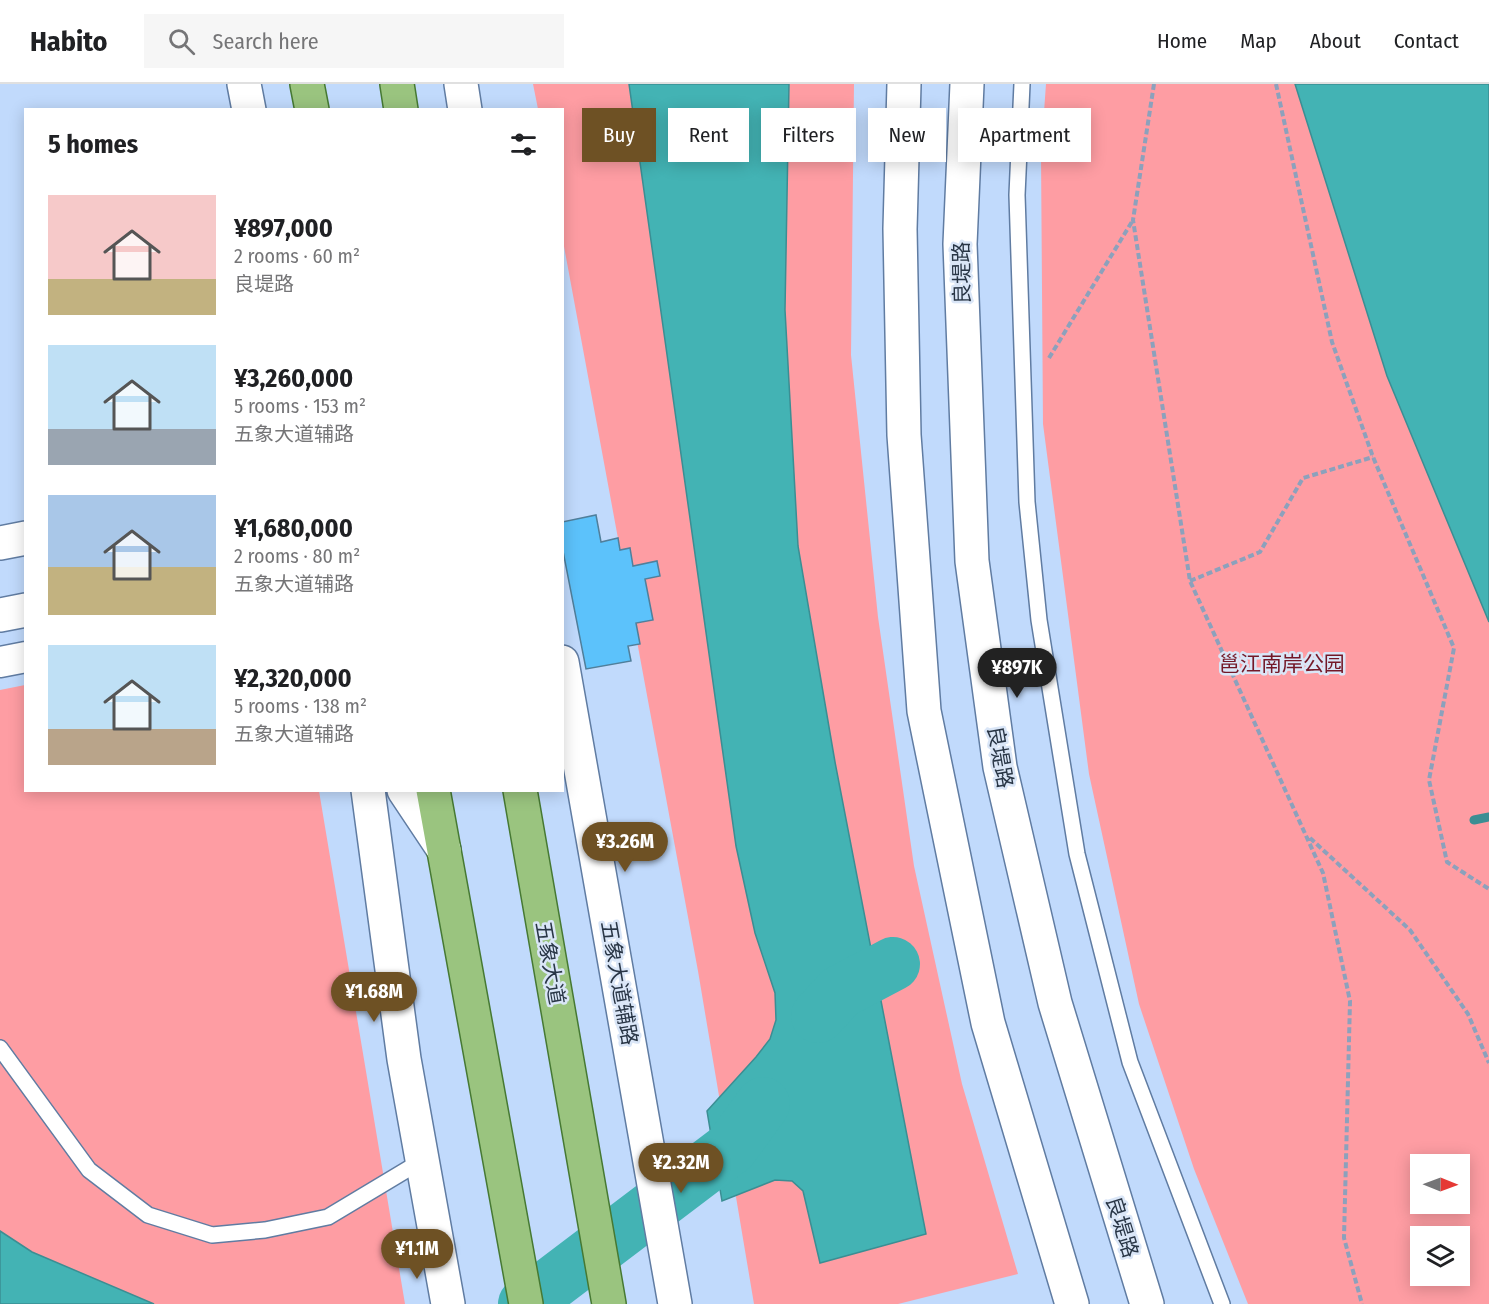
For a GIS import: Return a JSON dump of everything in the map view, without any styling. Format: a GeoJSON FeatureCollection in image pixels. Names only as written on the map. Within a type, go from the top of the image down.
{"type":"FeatureCollection","features":[{"type":"Feature","properties":{"kind":"main road"},"geometry":{"type":"LineString","coordinates":[[244,84],[249,108]]}},
{"type":"Feature","properties":{"kind":"main road"},"geometry":{"type":"LineString","coordinates":[[307,84],[312,108]]}},
{"type":"Feature","properties":{"kind":"main road"},"geometry":{"type":"LineString","coordinates":[[397,84],[401,108]]}},
{"type":"Feature","properties":{"kind":"main road"},"geometry":{"type":"LineString","coordinates":[[461,84],[465,108]]}},
{"type":"Feature","properties":{"kind":"main road"},"geometry":{"type":"LineString","coordinates":[[904,84],[900,229],[904,435],[924,711],[988,1023],[1072,1304]]}},
{"type":"Feature","properties":{"kind":"main road","name":"良堤路"},"geometry":{"type":"LineString","coordinates":[[967,84],[960,244],[972,561],[1000,767],[1055,1003],[1147,1304]]}},
{"type":"Feature","properties":{"kind":"main road"},"geometry":{"type":"LineString","coordinates":[[0,543],[24,538]]}},
{"type":"Feature","properties":{"kind":"main road"},"geometry":{"type":"LineString","coordinates":[[0,615],[24,610]]}},
{"type":"Feature","properties":{"kind":"main road","name":"五象大道辅路"},"geometry":{"type":"LineString","coordinates":[[564,673],[675,1304]]}},
{"type":"Feature","properties":{"kind":"main road"},"geometry":{"type":"LineString","coordinates":[[368,792],[404,1059],[448,1304]]}},
{"type":"Feature","properties":{"kind":"main road"},"geometry":{"type":"LineString","coordinates":[[405,792],[444,850]]}},
{"type":"Feature","properties":{"kind":"main road"},"geometry":{"type":"LineString","coordinates":[[433,792],[526,1304]]}},
{"type":"Feature","properties":{"kind":"main road","name":"五象大道"},"geometry":{"type":"LineString","coordinates":[[520,792],[609,1304]]}},
{"type":"Feature","properties":{"kind":"street"},"geometry":{"type":"LineString","coordinates":[[0,662],[24,657]]}},
{"type":"Feature","properties":{"kind":"lane"},"geometry":{"type":"LineString","coordinates":[[1022,84],[1017,195],[1028,502],[1039,620],[1075,843],[1130,1062],[1222,1304]]}},
{"type":"Feature","properties":{"kind":"lane"},"geometry":{"type":"LineString","coordinates":[[0,1048],[89,1170],[148,1215],[212,1235],[265,1230],[328,1217],[423,1160]]}},
{"type":"Feature","properties":{"kind":"path"},"geometry":{"type":"LineString","coordinates":[[1154,84],[1133,220],[1190,581],[1323,873],[1350,1001],[1344,1238],[1362,1304]]}},
{"type":"Feature","properties":{"kind":"path"},"geometry":{"type":"LineString","coordinates":[[1276,84],[1332,342],[1373,457],[1454,648],[1429,780],[1447,862],[1489,889]]}},
{"type":"Feature","properties":{"kind":"path"},"geometry":{"type":"LineString","coordinates":[[1049,358],[1133,220]]}},
{"type":"Feature","properties":{"kind":"path"},"geometry":{"type":"LineString","coordinates":[[1190,581],[1260,552],[1303,478],[1373,457]]}},
{"type":"Feature","properties":{"kind":"path"},"geometry":{"type":"LineString","coordinates":[[1307,836],[1410,930],[1468,1014],[1489,1063]]}},
{"type":"Feature","properties":{"kind":"green space"},"geometry":{"type":"Polygon","coordinates":[[[533,84],[854,84],[854,108],[761,108],[761,162],[853,162],[851,355],[878,617],[914,866],[962,1084],[1018,1274],[898,1304],[754,1304],[698,971],[564,246],[564,108],[538,108],[533,84]]]}},
{"type":"Feature","properties":{"kind":"green space","name":"邕江南岸公园"},"geometry":{"type":"Polygon","coordinates":[[[1046,84],[1295,84],[1387,376],[1489,622],[1489,1304],[1248,1304],[1194,1169],[1139,1004],[1089,774],[1043,424],[1041,162],[1091,162],[1091,108],[1044,108],[1046,84]]]}},
{"type":"Feature","properties":{"kind":"green space"},"geometry":{"type":"Polygon","coordinates":[[[24,685],[24,792],[319,792],[405,1304],[0,1304],[0,690],[24,685]]]}},
{"type":"Feature","properties":{"kind":"shaded area"},"geometry":{"type":"Polygon","coordinates":[[[629,84],[789,84],[789,108],[761,108],[761,162],[788,162],[785,310],[798,546],[835,762],[926,1234],[820,1263],[803,1191],[792,1181],[775,1180],[722,1201],[707,1111],[770,1039],[776,1020],[775,993],[755,933],[736,846],[640,162],[656,162],[656,108],[632,108],[629,84]]]}},
{"type":"Feature","properties":{"kind":"shaded area"},"geometry":{"type":"Polygon","coordinates":[[[1295,84],[1489,84],[1489,622],[1387,376],[1295,84]]]}},
{"type":"Feature","properties":{"kind":"shaded area"},"geometry":{"type":"Polygon","coordinates":[[[0,1231],[32,1252],[154,1304],[0,1304],[0,1231]]]}},
{"type":"Feature","properties":{"kind":"building"},"geometry":{"type":"Polygon","coordinates":[[[596,515],[601,542],[618,538],[620,550],[630,548],[633,566],[657,561],[660,576],[645,579],[653,620],[636,623],[640,644],[628,646],[631,661],[586,669],[564,556],[564,522],[596,515]]]}},
{"type":"Feature","properties":{"kind":"waterway"},"geometry":{"type":"LineString","coordinates":[[1474,820],[1489,817]]}},
{"type":"Feature","properties":{"kind":"waterway"},"geometry":{"type":"LineString","coordinates":[[818,1016],[840,992],[893,964]]}},
{"type":"Feature","properties":{"kind":"waterway"},"geometry":{"type":"LineString","coordinates":[[525,1304],[731,1148],[763,1104]]}}]}
